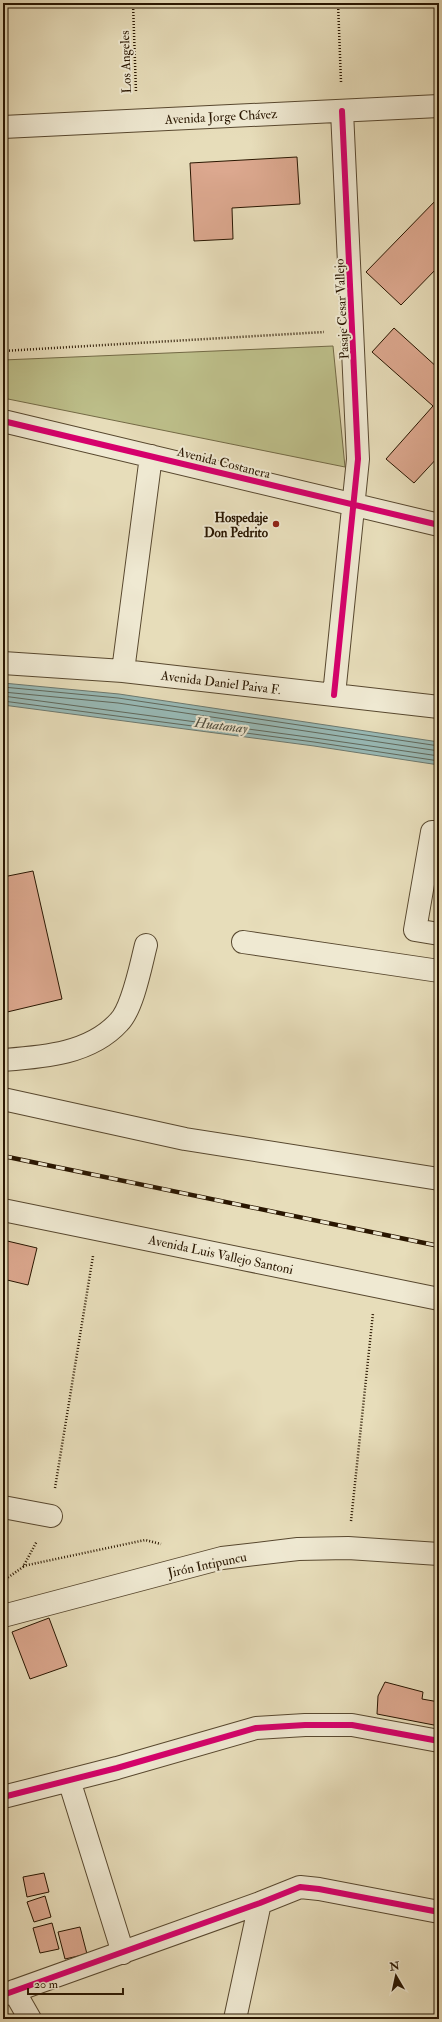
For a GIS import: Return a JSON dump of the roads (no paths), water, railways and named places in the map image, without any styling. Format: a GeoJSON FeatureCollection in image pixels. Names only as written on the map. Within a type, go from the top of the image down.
{"type":"FeatureCollection","features":[{"type":"Feature","properties":{"kind":"street","name":"Avenida Jorge Chávez"},"geometry":{"type":"LineString","coordinates":[[3,127],[439,106]]}},
{"type":"Feature","properties":{"kind":"street","name":"Pasaje Cesar Vallejo"},"geometry":{"type":"LineString","coordinates":[[334,695],[358,459],[354,330],[342,111]]}},
{"type":"Feature","properties":{"kind":"street","name":"Avenida Costanera"},"geometry":{"type":"LineString","coordinates":[[3,421],[354,506],[439,525]]}},
{"type":"Feature","properties":{"kind":"street"},"geometry":{"type":"LineString","coordinates":[[123,671],[151,456]]}},
{"type":"Feature","properties":{"kind":"street","name":"Avenida Daniel Paiva F."},"geometry":{"type":"LineString","coordinates":[[3,663],[123,671],[439,708]]}},
{"type":"Feature","properties":{"kind":"street"},"geometry":{"type":"LineString","coordinates":[[439,833],[432,832],[415,930],[439,934]]}},
{"type":"Feature","properties":{"kind":"street"},"geometry":{"type":"LineString","coordinates":[[243,942],[439,971]]}},
{"type":"Feature","properties":{"kind":"street"},"geometry":{"type":"LineString","coordinates":[[3,1060],[43,1057],[90,1045],[120,1022],[134,992],[146,945]]}},
{"type":"Feature","properties":{"kind":"street"},"geometry":{"type":"LineString","coordinates":[[3,1100],[185,1139],[439,1179]]}},
{"type":"Feature","properties":{"kind":"street","name":"Avenida Luis Vallejo Santoni"},"geometry":{"type":"LineString","coordinates":[[3,1210],[439,1299]]}},
{"type":"Feature","properties":{"kind":"street"},"geometry":{"type":"LineString","coordinates":[[3,1507],[51,1516]]}},
{"type":"Feature","properties":{"kind":"street","name":"Jirón Intipuncu"},"geometry":{"type":"LineString","coordinates":[[3,1616],[222,1558],[298,1549],[348,1548],[439,1554]]}},
{"type":"Feature","properties":{"kind":"street"},"geometry":{"type":"LineString","coordinates":[[3,1797],[256,1728],[305,1725],[352,1725],[439,1741]]}},
{"type":"Feature","properties":{"kind":"street"},"geometry":{"type":"LineString","coordinates":[[69,1780],[123,1953]]}},
{"type":"Feature","properties":{"kind":"street"},"geometry":{"type":"LineString","coordinates":[[30,2019],[8,1993],[123,1953],[300,1887],[439,1912]]}},
{"type":"Feature","properties":{"kind":"street"},"geometry":{"type":"LineString","coordinates":[[235,2019],[260,1903]]}},
{"type":"Feature","properties":{"kind":"water","name":"Huatanay"},"geometry":{"type":"Polygon","coordinates":[[[3,683],[119,694],[439,742],[439,765],[314,746],[3,705],[3,683]]]}},
{"type":"Feature","properties":{"kind":"railway"},"geometry":{"type":"LineString","coordinates":[[3,1156],[439,1246]]}},
{"type":"Feature","properties":{"kind":"place","name":"Hospedaje Don Pedrito"},"geometry":{"type":"Point","coordinates":[276,524]}}]}
